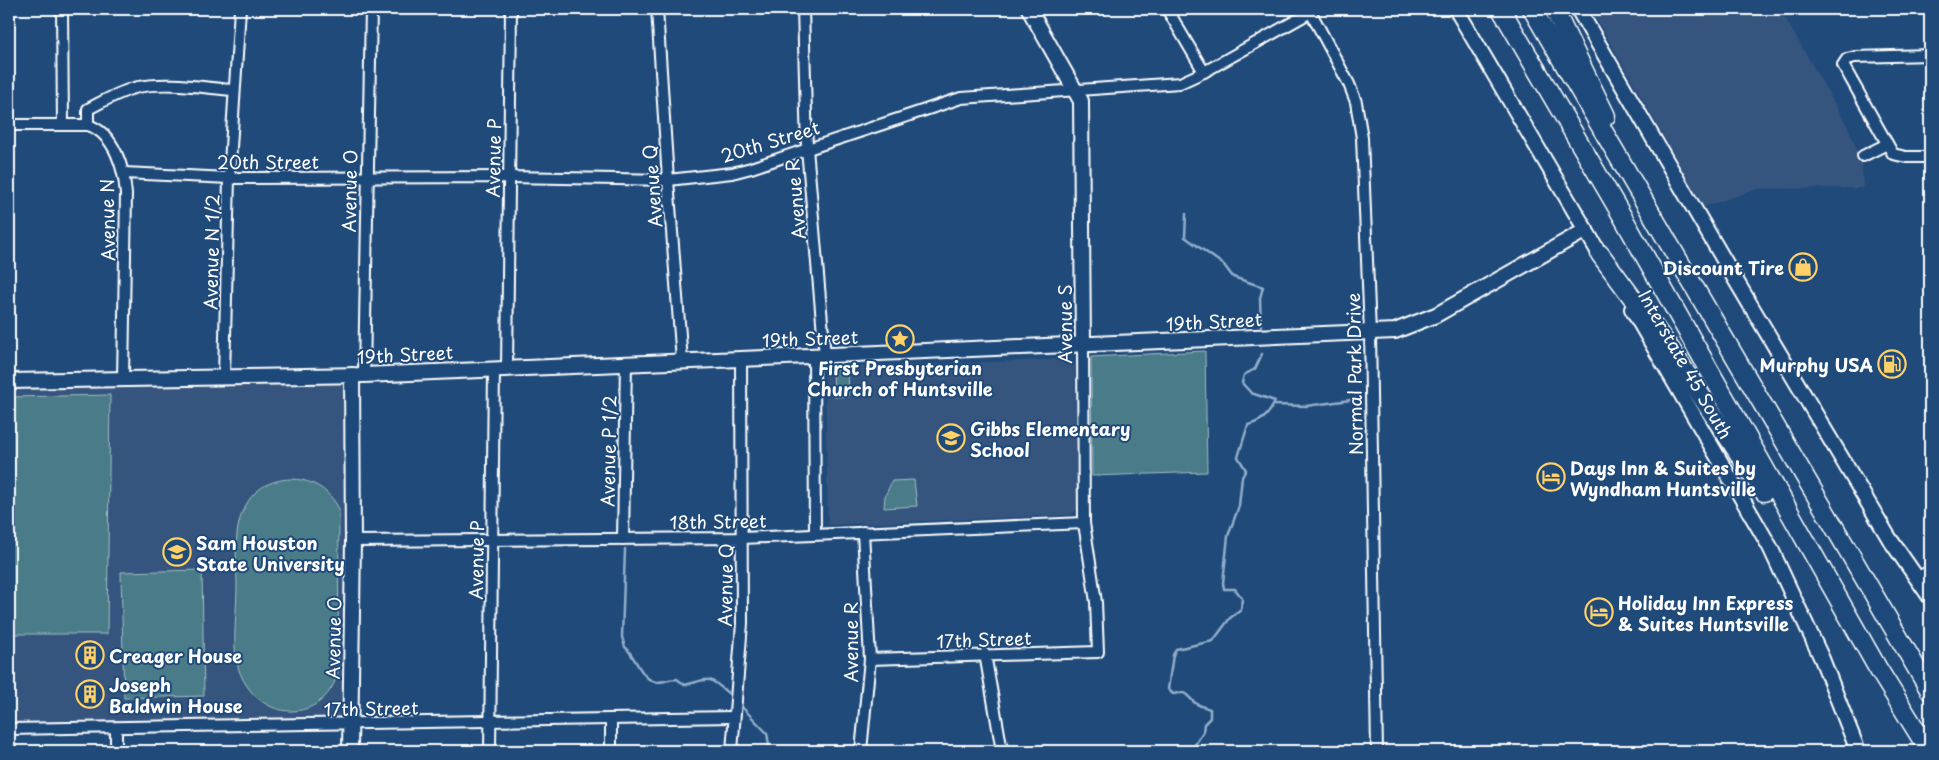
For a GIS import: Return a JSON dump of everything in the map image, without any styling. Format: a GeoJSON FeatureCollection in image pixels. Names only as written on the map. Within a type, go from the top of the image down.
{"type":"FeatureCollection","features":[{"type":"Feature","properties":{"kind":"highway"},"geometry":{"type":"LineString","coordinates":[[1501,9],[1621,214],[1877,667]]}},
{"type":"Feature","properties":{"kind":"highway"},"geometry":{"type":"LineString","coordinates":[[1532,9],[1930,691]]}},
{"type":"Feature","properties":{"kind":"highway"},"geometry":{"type":"LineString","coordinates":[[1554,9],[1590,80],[1648,207]]}},
{"type":"Feature","properties":{"kind":"highway"},"geometry":{"type":"LineString","coordinates":[[1600,254],[1670,350],[1930,751]]}},
{"type":"Feature","properties":{"kind":"street"},"geometry":{"type":"LineString","coordinates":[[62,9],[63,125]]}},
{"type":"Feature","properties":{"kind":"street","name":"Avenue N 1/2"},"geometry":{"type":"LineString","coordinates":[[224,377],[229,178],[240,9]]}},
{"type":"Feature","properties":{"kind":"street","name":"Avenue O"},"geometry":{"type":"LineString","coordinates":[[350,751],[353,541],[358,375],[369,176],[371,9]]}},
{"type":"Feature","properties":{"kind":"street","name":"Avenue P"},"geometry":{"type":"LineString","coordinates":[[490,751],[493,540],[509,177],[511,9]]}},
{"type":"Feature","properties":{"kind":"street","name":"Avenue Q"},"geometry":{"type":"LineString","coordinates":[[657,9],[682,361]]}},
{"type":"Feature","properties":{"kind":"street","name":"Avenue R"},"geometry":{"type":"LineString","coordinates":[[803,9],[807,148],[819,356],[815,534]]}},
{"type":"Feature","properties":{"kind":"street","name":"Avenue S"},"geometry":{"type":"LineString","coordinates":[[1029,9],[1081,101],[1084,523],[1096,602],[1098,652]]}},
{"type":"Feature","properties":{"kind":"street"},"geometry":{"type":"LineString","coordinates":[[1167,9],[1204,72]]}},
{"type":"Feature","properties":{"kind":"street","name":"Interstate 45 South"},"geometry":{"type":"LineString","coordinates":[[1456,9],[1770,547],[1822,659],[1858,751]]}},
{"type":"Feature","properties":{"kind":"street"},"geometry":{"type":"LineString","coordinates":[[1578,9],[1734,279],[1889,538],[1916,578],[1929,593]]}},
{"type":"Feature","properties":{"kind":"street","name":"20th Street"},"geometry":{"type":"LineString","coordinates":[[124,173],[229,178],[369,176],[668,180],[732,173],[961,98],[1180,84],[1310,10]]}},
{"type":"Feature","properties":{"kind":"street","name":"Normal Park Drive"},"geometry":{"type":"LineString","coordinates":[[1310,10],[1349,84],[1359,118],[1363,148],[1370,333],[1377,751]]}},
{"type":"Feature","properties":{"kind":"street"},"geometry":{"type":"LineString","coordinates":[[1930,55],[1855,57],[1844,62],[1844,68],[1893,154],[1899,156],[1930,157]]}},
{"type":"Feature","properties":{"kind":"street"},"geometry":{"type":"LineString","coordinates":[[9,125],[88,125],[88,109],[137,87],[157,85],[234,90]]}},
{"type":"Feature","properties":{"kind":"street","name":"Avenue N"},"geometry":{"type":"LineString","coordinates":[[88,125],[97,128],[103,134],[124,173],[126,194],[123,379]]}},
{"type":"Feature","properties":{"kind":"street"},"geometry":{"type":"LineString","coordinates":[[1863,156],[1887,144]]}},
{"type":"Feature","properties":{"kind":"street","name":"19th Street"},"geometry":{"type":"LineString","coordinates":[[9,381],[358,375],[1083,346],[1395,331],[1426,320],[1586,230]]}},
{"type":"Feature","properties":{"kind":"street","name":"Avenue Q"},"geometry":{"type":"LineString","coordinates":[[732,751],[733,717],[742,624],[741,359]]}},
{"type":"Feature","properties":{"kind":"street","name":"Avenue P 1/2"},"geometry":{"type":"LineString","coordinates":[[623,539],[626,363]]}},
{"type":"Feature","properties":{"kind":"street","name":"18th Street"},"geometry":{"type":"LineString","coordinates":[[353,541],[742,538],[1084,523]]}},
{"type":"Feature","properties":{"kind":"street","name":"Avenue R"},"geometry":{"type":"LineString","coordinates":[[861,751],[870,659],[863,532]]}},
{"type":"Feature","properties":{"kind":"street"},"geometry":{"type":"LineString","coordinates":[[1916,578],[1930,571]]}},
{"type":"Feature","properties":{"kind":"street","name":"17th Street"},"geometry":{"type":"LineString","coordinates":[[870,659],[1098,652]]}},
{"type":"Feature","properties":{"kind":"street"},"geometry":{"type":"LineString","coordinates":[[985,654],[1002,751]]}},
{"type":"Feature","properties":{"kind":"street","name":"17th Street"},"geometry":{"type":"LineString","coordinates":[[9,729],[350,725],[733,717]]}},
{"type":"Feature","properties":{"kind":"street"},"geometry":{"type":"LineString","coordinates":[[611,719],[611,751]]}},
{"type":"Feature","properties":{"kind":"street"},"geometry":{"type":"LineString","coordinates":[[116,728],[116,751]]}},
{"type":"Feature","properties":{"kind":"shaded area"},"geometry":{"type":"Polygon","coordinates":[[[1591,9],[1780,9],[1848,127],[1862,163],[1863,188],[1757,189],[1704,207],[1591,9]]]}},
{"type":"Feature","properties":{"kind":"shaded area","name":"Gibbs Elementary School"},"geometry":{"type":"Polygon","coordinates":[[[1070,359],[1075,363],[1077,509],[1071,515],[828,525],[825,368],[1070,359]]]}},
{"type":"Feature","properties":{"kind":"shaded area","name":"Sam Houston State University"},"geometry":{"type":"Polygon","coordinates":[[[342,383],[346,390],[343,714],[339,718],[9,724],[9,387],[342,383]]]}},
{"type":"Feature","properties":{"kind":"green space"},"geometry":{"type":"Polygon","coordinates":[[[1205,351],[1207,472],[1092,476],[1091,357],[1205,351]]]}},
{"type":"Feature","properties":{"kind":"green space"},"geometry":{"type":"Polygon","coordinates":[[[848,368],[849,396],[834,397],[833,369],[848,368]]]}},
{"type":"Feature","properties":{"kind":"green space"},"geometry":{"type":"Polygon","coordinates":[[[110,395],[107,634],[9,634],[9,397],[110,395]]]}},
{"type":"Feature","properties":{"kind":"green space"},"geometry":{"type":"Polygon","coordinates":[[[298,479],[319,486],[330,496],[339,509],[338,672],[331,689],[319,702],[308,708],[284,711],[263,702],[254,694],[246,685],[237,663],[235,646],[236,545],[242,514],[254,494],[270,483],[298,479]]]}},
{"type":"Feature","properties":{"kind":"green space"},"geometry":{"type":"Polygon","coordinates":[[[914,480],[917,506],[884,508],[885,496],[892,481],[914,480]]]}},
{"type":"Feature","properties":{"kind":"green space"},"geometry":{"type":"Polygon","coordinates":[[[202,570],[204,696],[124,698],[121,572],[202,570]]]}},
{"type":"Feature","properties":{"kind":"waterway"},"geometry":{"type":"LineString","coordinates":[[1186,214],[1185,237],[1224,265],[1233,277],[1263,287],[1260,298],[1261,330]]}},
{"type":"Feature","properties":{"kind":"waterway"},"geometry":{"type":"LineString","coordinates":[[1191,751],[1203,732],[1204,724],[1210,718],[1210,709],[1196,703],[1185,694],[1173,694],[1168,689],[1173,655],[1176,649],[1213,641],[1230,618],[1241,610],[1242,598],[1235,589],[1224,589],[1223,583],[1228,536],[1239,506],[1242,477],[1246,470],[1238,457],[1248,425],[1258,422],[1265,417],[1275,401],[1251,393],[1242,383],[1244,375],[1255,369],[1262,354]]}},
{"type":"Feature","properties":{"kind":"waterway"},"geometry":{"type":"LineString","coordinates":[[1273,405],[1306,406],[1358,399]]}},
{"type":"Feature","properties":{"kind":"waterway"},"geometry":{"type":"LineString","coordinates":[[625,549],[622,637],[625,647],[643,673],[652,681],[660,682],[677,679],[685,685],[709,680],[729,694]]}},
{"type":"Feature","properties":{"kind":"waterway"},"geometry":{"type":"LineString","coordinates":[[741,706],[767,733],[770,751]]}},
{"type":"Feature","properties":{"kind":"place","name":"Discount Tire"},"geometry":{"type":"Point","coordinates":[1803,267]}},
{"type":"Feature","properties":{"kind":"place","name":"First Presbyterian Church of Huntsville"},"geometry":{"type":"Point","coordinates":[900,339]}},
{"type":"Feature","properties":{"kind":"place","name":"Murphy USA"},"geometry":{"type":"Point","coordinates":[1892,364]}},
{"type":"Feature","properties":{"kind":"place","name":"Gibbs Elementary School"},"geometry":{"type":"Point","coordinates":[951,438]}},
{"type":"Feature","properties":{"kind":"place","name":"Days Inn & Suites by Wyndham Huntsville"},"geometry":{"type":"Point","coordinates":[1551,477]}},
{"type":"Feature","properties":{"kind":"place","name":"Sam Houston State University"},"geometry":{"type":"Point","coordinates":[177,552]}},
{"type":"Feature","properties":{"kind":"place","name":"Holiday Inn Express & Suites Huntsville"},"geometry":{"type":"Point","coordinates":[1599,612]}},
{"type":"Feature","properties":{"kind":"place","name":"Creager House"},"geometry":{"type":"Point","coordinates":[90,655]}},
{"type":"Feature","properties":{"kind":"place","name":"Joseph Baldwin House"},"geometry":{"type":"Point","coordinates":[90,694]}}]}
